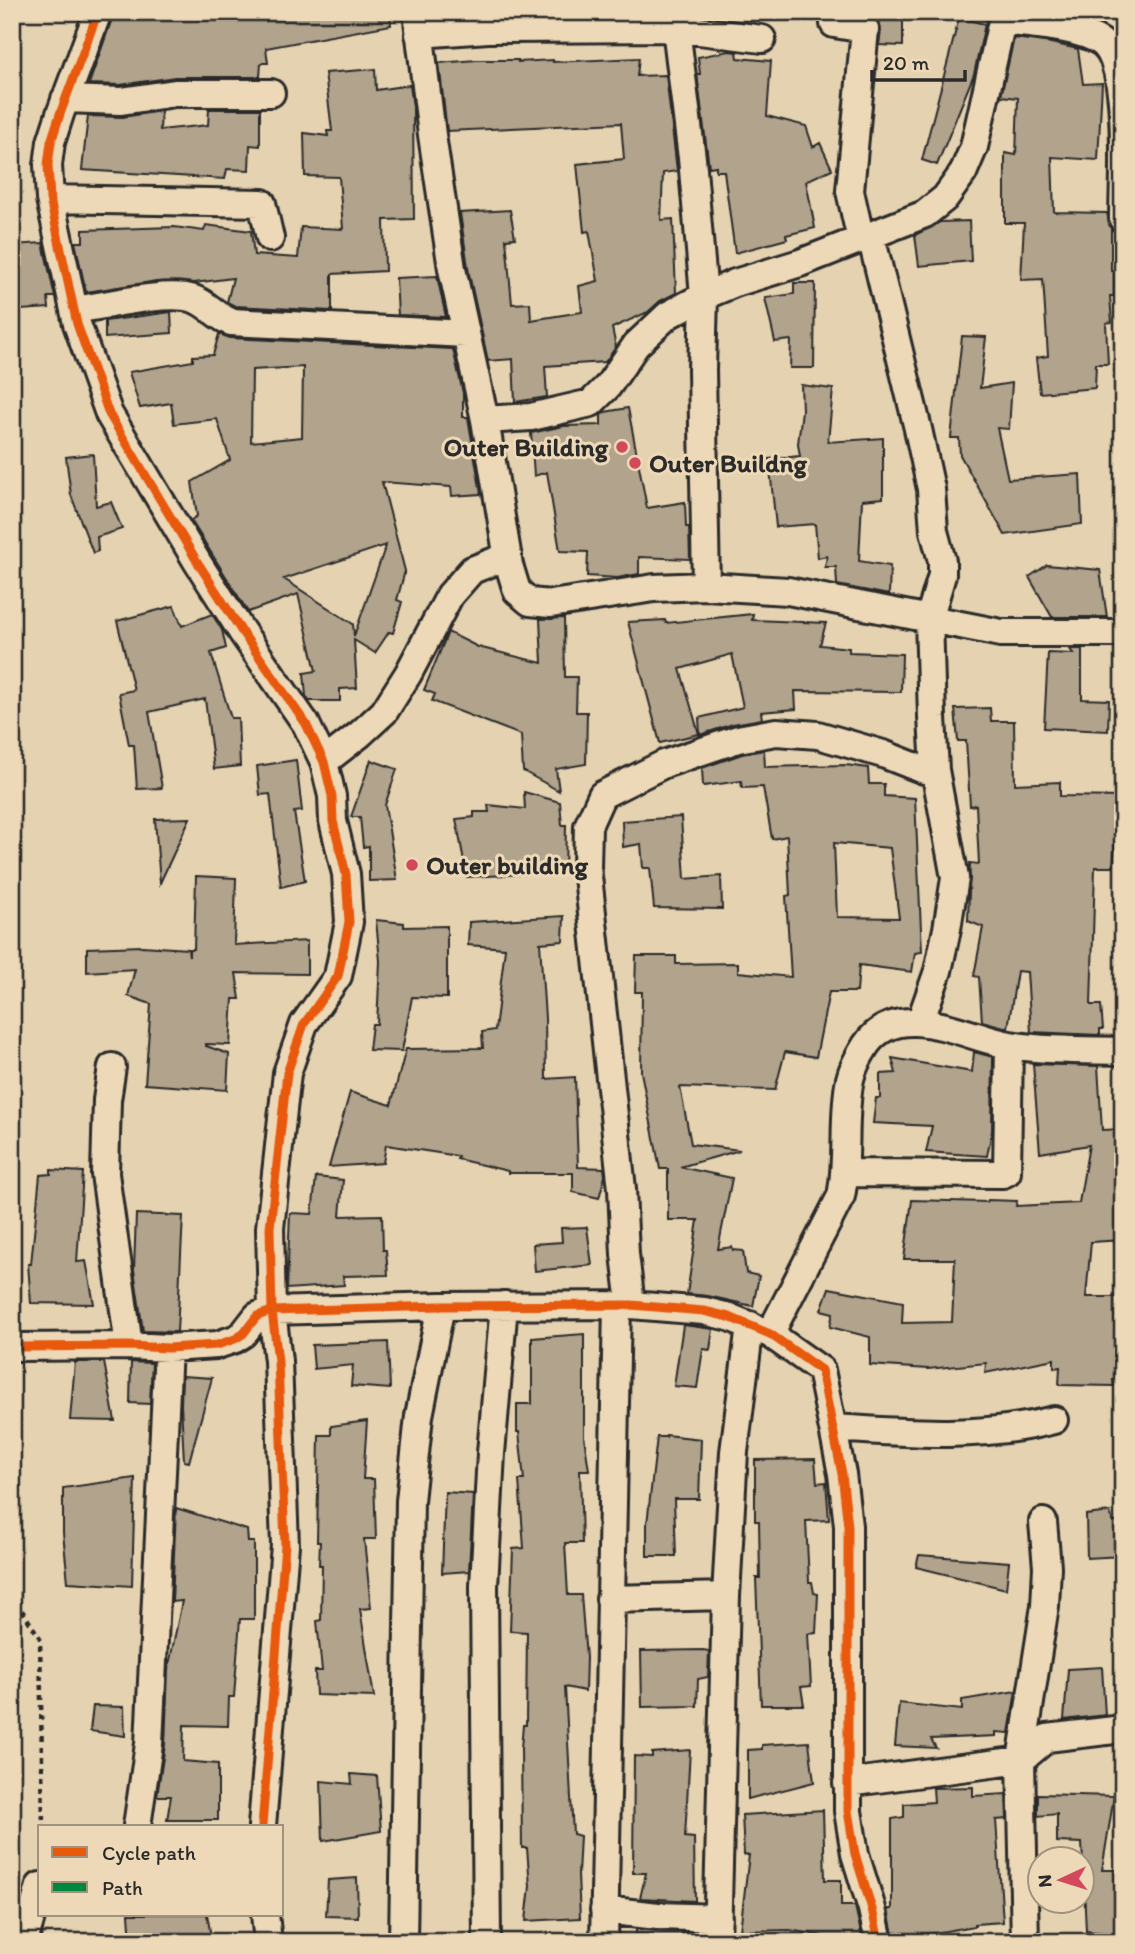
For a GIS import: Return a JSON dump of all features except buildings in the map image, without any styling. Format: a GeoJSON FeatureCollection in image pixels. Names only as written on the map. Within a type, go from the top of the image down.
{"type":"FeatureCollection","features":[{"type":"Feature","properties":{"kind":"street"},"geometry":{"type":"LineString","coordinates":[[99,12],[65,99],[51,142],[48,165],[50,200],[74,310],[109,414],[198,563],[242,632],[306,723],[324,762],[332,796],[333,821],[346,874],[349,922],[338,976],[304,1024],[287,1073],[270,1228],[285,1545],[262,1825]]}},
{"type":"Feature","properties":{"kind":"street"},"geometry":{"type":"LineString","coordinates":[[485,420],[531,417],[591,403],[608,386],[615,372],[649,332],[668,315],[735,283],[800,263],[925,214],[946,198],[963,173],[974,147],[1003,17],[1070,31],[1100,41],[1113,56],[1118,70],[1123,109],[1123,219]]}},
{"type":"Feature","properties":{"kind":"street"},"geometry":{"type":"LineString","coordinates":[[762,39],[676,28],[488,29],[418,23],[446,229],[517,591],[530,602],[551,604],[654,588],[706,586],[789,592],[1001,633],[1123,633]]}},
{"type":"Feature","properties":{"kind":"street"},"geometry":{"type":"LineString","coordinates":[[834,24],[865,29],[850,191],[866,238],[920,441],[931,489],[934,531],[942,561],[942,575],[929,619],[935,770],[955,878],[937,971],[920,1022]]}},
{"type":"Feature","properties":{"kind":"street"},"geometry":{"type":"LineString","coordinates":[[676,28],[692,158],[704,296],[702,370],[706,586]]}},
{"type":"Feature","properties":{"kind":"street"},"geometry":{"type":"LineString","coordinates":[[65,99],[121,101],[175,93],[271,93]]}},
{"type":"Feature","properties":{"kind":"street"},"geometry":{"type":"LineString","coordinates":[[50,200],[262,203],[270,238]]}},
{"type":"Feature","properties":{"kind":"street"},"geometry":{"type":"LineString","coordinates":[[74,310],[179,297],[200,302],[231,323],[466,334]]}},
{"type":"Feature","properties":{"kind":"street"},"geometry":{"type":"LineString","coordinates":[[324,762],[384,712],[408,674],[450,594],[472,570],[508,556]]}},
{"type":"Feature","properties":{"kind":"street"},"geometry":{"type":"LineString","coordinates":[[604,1942],[610,1600],[625,1254],[622,1189],[587,867],[588,826],[602,795],[664,764],[738,739],[776,732],[818,736],[883,754],[925,770],[935,770]]}},
{"type":"Feature","properties":{"kind":"street"},"geometry":{"type":"LineString","coordinates":[[604,1910],[658,1916],[718,1930],[726,1595],[734,1452],[760,1329],[841,1196],[846,1172],[850,1079],[857,1059],[869,1041],[884,1027],[920,1022],[1009,1045],[1123,1051]]}},
{"type":"Feature","properties":{"kind":"street"},"geometry":{"type":"LineString","coordinates":[[846,1172],[1003,1174],[1007,1171],[1009,1045]]}},
{"type":"Feature","properties":{"kind":"street"},"geometry":{"type":"LineString","coordinates":[[112,1067],[107,1100],[105,1174],[129,1346]]}},
{"type":"Feature","properties":{"kind":"street"},"geometry":{"type":"LineString","coordinates":[[403,1942],[410,1501],[419,1416],[441,1306]]}},
{"type":"Feature","properties":{"kind":"street"},"geometry":{"type":"LineString","coordinates":[[15,1358],[129,1346],[168,1348],[217,1345],[243,1334],[257,1316],[272,1311],[441,1306],[624,1306],[704,1311],[760,1329],[821,1370],[842,1474],[848,1526],[850,1595],[847,1783],[855,1854],[879,1942]]}},
{"type":"Feature","properties":{"kind":"street"},"geometry":{"type":"LineString","coordinates":[[487,1942],[484,1586],[491,1453],[504,1306]]}},
{"type":"Feature","properties":{"kind":"street"},"geometry":{"type":"LineString","coordinates":[[136,1825],[149,1744],[168,1348]]}},
{"type":"Feature","properties":{"kind":"street"},"geometry":{"type":"LineString","coordinates":[[832,1429],[938,1434],[1020,1429],[1054,1420]]}},
{"type":"Feature","properties":{"kind":"street"},"geometry":{"type":"LineString","coordinates":[[1024,1942],[1021,1760],[1045,1606],[1047,1567],[1043,1522]]}},
{"type":"Feature","properties":{"kind":"street"},"geometry":{"type":"LineString","coordinates":[[610,1600],[726,1595]]}},
{"type":"Feature","properties":{"kind":"street"},"geometry":{"type":"LineString","coordinates":[[847,1783],[1021,1760],[1048,1738],[1123,1729]]}},
{"type":"Feature","properties":{"kind":"street"},"geometry":{"type":"LineString","coordinates":[[24,1942],[38,1893]]}},
{"type":"Feature","properties":{"kind":"street"},"geometry":{"type":"LineString","coordinates":[[265,1916],[268,1942]]}},
{"type":"Feature","properties":{"kind":"path"},"geometry":{"type":"LineString","coordinates":[[12,1537],[18,1507],[15,1358]]}},
{"type":"Feature","properties":{"kind":"path"},"geometry":{"type":"LineString","coordinates":[[12,1572],[19,1606],[40,1638],[43,1825]]}},
{"type":"Feature","properties":{"kind":"marked path"},"geometry":{"type":"LineString","coordinates":[[1118,70],[1123,47]]}},
{"type":"Feature","properties":{"kind":"cycle path"},"geometry":{"type":"LineString","coordinates":[[98,12],[60,114],[51,142],[48,165],[50,199],[77,324],[109,414],[198,563],[306,724],[324,762],[332,796],[333,821],[346,874],[349,922],[338,976],[304,1024],[287,1073],[270,1228],[285,1545],[262,1825]]}},
{"type":"Feature","properties":{"kind":"cycle path"},"geometry":{"type":"LineString","coordinates":[[17,1347],[168,1348],[217,1345],[235,1339],[243,1334],[257,1316],[272,1311],[441,1306],[631,1305],[704,1311],[729,1317],[770,1334],[821,1370],[842,1474],[848,1526],[848,1811],[855,1854],[879,1942]]}},
{"type":"Feature","properties":{"kind":"place","name":"Outer Building"},"geometry":{"type":"Point","coordinates":[622,447]}},
{"type":"Feature","properties":{"kind":"place","name":"Outer Buildng"},"geometry":{"type":"Point","coordinates":[635,463]}},
{"type":"Feature","properties":{"kind":"place","name":"Outer building"},"geometry":{"type":"Point","coordinates":[412,865]}}]}
